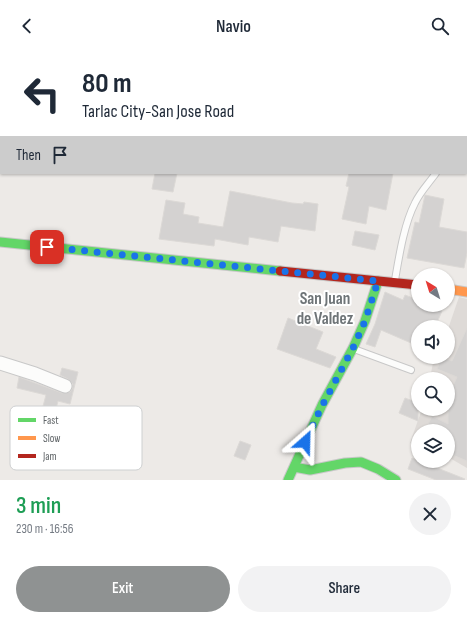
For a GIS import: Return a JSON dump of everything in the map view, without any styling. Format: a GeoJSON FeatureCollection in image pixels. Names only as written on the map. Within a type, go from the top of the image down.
{"type":"FeatureCollection","features":[{"type":"Feature","properties":{"kind":"main road"},"geometry":{"type":"LineString","coordinates":[[0,242],[411,284]]}},
{"type":"Feature","properties":{"kind":"main road"},"geometry":{"type":"LineString","coordinates":[[288,480],[322,406],[353,348],[365,321],[378,281]]}},
{"type":"Feature","properties":{"kind":"main road"},"geometry":{"type":"LineString","coordinates":[[455,290],[467,292]]}},
{"type":"Feature","properties":{"kind":"main road"},"geometry":{"type":"LineString","coordinates":[[294,467],[310,470],[345,463],[361,462],[374,467],[396,480]]}},
{"type":"Feature","properties":{"kind":"street"},"geometry":{"type":"LineString","coordinates":[[0,363],[35,374],[65,386]]}},
{"type":"Feature","properties":{"kind":"lane"},"geometry":{"type":"LineString","coordinates":[[395,282],[399,257],[410,214],[418,196],[435,174]]}},
{"type":"Feature","properties":{"kind":"lane"},"geometry":{"type":"LineString","coordinates":[[353,348],[411,370]]}},
{"type":"Feature","properties":{"kind":"shaded area"},"geometry":{"type":"Polygon","coordinates":[[[459,297],[467,299],[467,468],[455,461],[455,424],[417,424],[420,416],[455,416],[455,372],[431,372],[433,364],[455,364],[455,320],[451,320],[459,297]]]}},
{"type":"Feature","properties":{"kind":"building"},"geometry":{"type":"Polygon","coordinates":[[[155,174],[177,174],[173,192],[152,189],[155,174]]]}},
{"type":"Feature","properties":{"kind":"building"},"geometry":{"type":"Polygon","coordinates":[[[349,174],[393,174],[386,210],[369,206],[366,224],[342,219],[349,187],[346,186],[349,174]]]}},
{"type":"Feature","properties":{"kind":"building"},"geometry":{"type":"Polygon","coordinates":[[[230,191],[292,203],[303,204],[304,202],[318,204],[315,231],[281,226],[278,242],[249,237],[248,245],[215,239],[214,246],[159,239],[166,200],[185,203],[183,214],[199,217],[198,223],[223,227],[230,191]]]}},
{"type":"Feature","properties":{"kind":"building"},"geometry":{"type":"Polygon","coordinates":[[[425,195],[444,199],[439,227],[467,232],[467,253],[464,268],[407,258],[415,222],[419,223],[425,195]]]}},
{"type":"Feature","properties":{"kind":"building"},"geometry":{"type":"Polygon","coordinates":[[[355,231],[379,235],[375,250],[352,245],[355,231]]]}},
{"type":"Feature","properties":{"kind":"building"},"geometry":{"type":"Polygon","coordinates":[[[385,292],[403,300],[405,295],[411,297],[411,312],[442,312],[438,320],[411,320],[411,343],[381,330],[375,347],[366,344],[375,324],[385,292]]]}},
{"type":"Feature","properties":{"kind":"building"},"geometry":{"type":"Polygon","coordinates":[[[288,318],[323,332],[316,349],[336,357],[330,368],[277,349],[288,318]]]}},
{"type":"Feature","properties":{"kind":"building"},"geometry":{"type":"Polygon","coordinates":[[[467,328],[467,461],[455,456],[455,424],[448,424],[448,416],[455,416],[455,381],[457,377],[455,376],[455,372],[444,372],[437,369],[439,364],[455,364],[455,354],[467,328]]]}},
{"type":"Feature","properties":{"kind":"building"},"geometry":{"type":"Polygon","coordinates":[[[62,368],[78,372],[70,404],[58,401],[57,406],[43,406],[46,395],[17,388],[19,377],[62,393],[70,392],[73,384],[68,379],[60,375],[62,368]]]}},
{"type":"Feature","properties":{"kind":"building"},"geometry":{"type":"Polygon","coordinates":[[[405,398],[411,400],[411,416],[418,416],[418,421],[399,413],[405,398]]]}},
{"type":"Feature","properties":{"kind":"building"},"geometry":{"type":"Polygon","coordinates":[[[432,416],[448,424],[428,424],[432,416]]]}},
{"type":"Feature","properties":{"kind":"building"},"geometry":{"type":"Polygon","coordinates":[[[240,441],[251,445],[245,460],[234,456],[240,441]]]}},
{"type":"Feature","properties":{"kind":"building"},"geometry":{"type":"Polygon","coordinates":[[[411,461],[411,468],[437,468],[465,479],[436,480],[408,469],[411,461]]]}},
{"type":"Feature","properties":{"kind":"traffic: fast"},"geometry":{"type":"LineString","coordinates":[[0,242],[280,271]]}},
{"type":"Feature","properties":{"kind":"traffic: fast"},"geometry":{"type":"LineString","coordinates":[[288,480],[322,405],[353,348],[365,321],[378,281]]}},
{"type":"Feature","properties":{"kind":"traffic: fast"},"geometry":{"type":"LineString","coordinates":[[294,467],[310,470],[345,463],[361,462],[378,469],[396,480]]}},
{"type":"Feature","properties":{"kind":"traffic: slow"},"geometry":{"type":"LineString","coordinates":[[455,290],[467,292]]}},
{"type":"Feature","properties":{"kind":"traffic: jam"},"geometry":{"type":"LineString","coordinates":[[280,271],[411,284]]}},
{"type":"Feature","properties":{"kind":"district","name":"San Juan de Valdez"},"geometry":{"type":"Point","coordinates":[325,309]}},
{"type":"Feature","properties":{"kind":"route"},"geometry":{"type":"LineString","coordinates":[[47,247],[378,281],[365,321],[353,348],[322,406],[305,442]]}}]}
